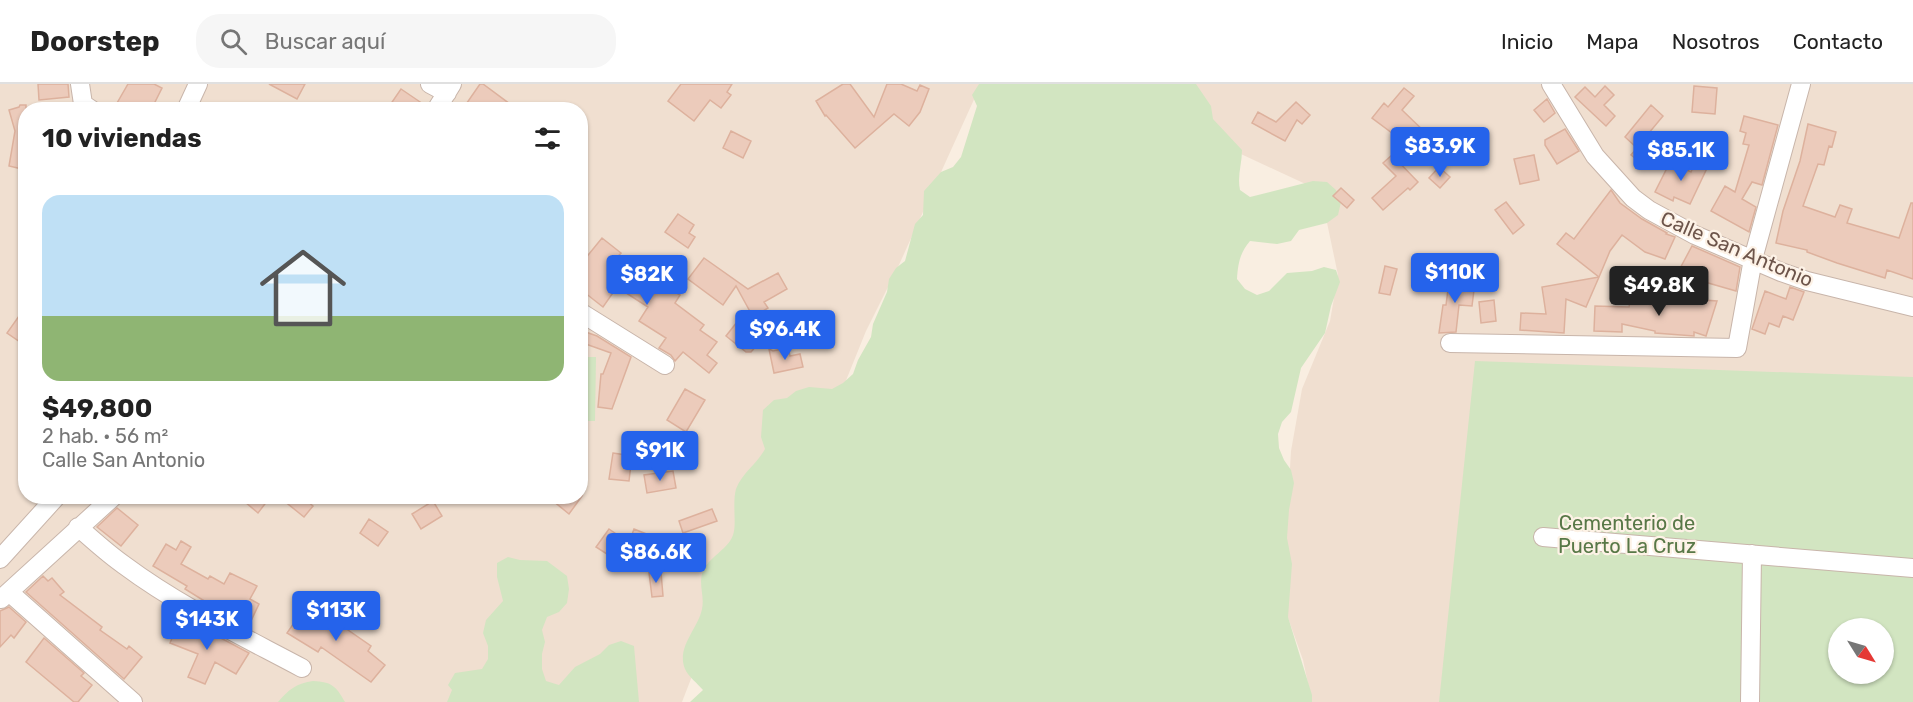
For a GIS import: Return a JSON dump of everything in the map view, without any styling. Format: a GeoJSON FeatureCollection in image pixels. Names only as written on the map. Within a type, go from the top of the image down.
{"type":"FeatureCollection","features":[{"type":"Feature","properties":{"kind":"street"},"geometry":{"type":"LineString","coordinates":[[80,84],[82,102]]}},
{"type":"Feature","properties":{"kind":"street"},"geometry":{"type":"LineString","coordinates":[[190,102],[198,84]]}},
{"type":"Feature","properties":{"kind":"street"},"geometry":{"type":"LineString","coordinates":[[430,84],[450,88],[441,102]]}},
{"type":"Feature","properties":{"kind":"street","name":"Calle San Antonio"},"geometry":{"type":"LineString","coordinates":[[1551,84],[1595,156],[1633,198],[1648,210],[1695,235],[1806,281],[1913,307]]}},
{"type":"Feature","properties":{"kind":"street"},"geometry":{"type":"LineString","coordinates":[[1450,343],[1737,348],[1753,259],[1801,84]]}},
{"type":"Feature","properties":{"kind":"street"},"geometry":{"type":"LineString","coordinates":[[588,317],[665,365]]}},
{"type":"Feature","properties":{"kind":"street"},"geometry":{"type":"LineString","coordinates":[[0,559],[50,504]]}},
{"type":"Feature","properties":{"kind":"street"},"geometry":{"type":"LineString","coordinates":[[105,504],[4,596],[133,702]]}},
{"type":"Feature","properties":{"kind":"street"},"geometry":{"type":"LineString","coordinates":[[78,527],[124,566],[175,598],[302,668]]}},
{"type":"Feature","properties":{"kind":"street"},"geometry":{"type":"LineString","coordinates":[[1543,537],[1913,568]]}},
{"type":"Feature","properties":{"kind":"street"},"geometry":{"type":"LineString","coordinates":[[1750,702],[1752,554]]}},
{"type":"Feature","properties":{"kind":"shaded area"},"geometry":{"type":"Polygon","coordinates":[[[0,84],[981,84],[898,267],[866,331],[830,420],[708,635],[682,702],[0,702],[0,84]]]}},
{"type":"Feature","properties":{"kind":"shaded area"},"geometry":{"type":"Polygon","coordinates":[[[1173,84],[1913,84],[1913,702],[1312,702],[1303,660],[1287,615],[1285,554],[1291,451],[1302,389],[1330,321],[1338,275],[1326,218],[1312,187],[1228,148],[1173,84]]]}},
{"type":"Feature","properties":{"kind":"green space"},"geometry":{"type":"Polygon","coordinates":[[[979,84],[1196,84],[1211,106],[1213,119],[1242,150],[1240,190],[1250,197],[1313,181],[1327,182],[1336,190],[1341,202],[1338,215],[1327,223],[1299,230],[1291,241],[1277,244],[1250,241],[1240,258],[1237,279],[1245,289],[1257,295],[1269,291],[1287,273],[1312,271],[1324,267],[1336,270],[1340,282],[1331,306],[1325,333],[1301,368],[1291,412],[1282,422],[1278,434],[1279,448],[1291,470],[1294,483],[1287,538],[1292,564],[1288,617],[1312,695],[1312,702],[690,702],[703,690],[686,672],[683,661],[685,646],[702,609],[702,574],[707,564],[731,540],[734,530],[736,489],[765,449],[761,437],[763,410],[774,400],[787,398],[796,391],[809,387],[832,389],[853,374],[871,337],[873,324],[887,292],[889,279],[896,268],[905,261],[915,224],[923,215],[924,191],[941,172],[953,167],[961,157],[977,106],[972,95],[979,84]]]}},
{"type":"Feature","properties":{"kind":"green space"},"geometry":{"type":"Polygon","coordinates":[[[588,357],[596,357],[595,421],[588,421],[588,357]]]}},
{"type":"Feature","properties":{"kind":"green space","name":"Cementerio de Puerto La Cruz"},"geometry":{"type":"Polygon","coordinates":[[[1475,361],[1913,377],[1913,702],[1439,702],[1475,361]]]}},
{"type":"Feature","properties":{"kind":"green space"},"geometry":{"type":"Polygon","coordinates":[[[508,557],[547,561],[567,576],[569,589],[567,603],[559,612],[547,617],[542,630],[545,642],[542,669],[546,681],[559,685],[575,667],[600,654],[609,645],[621,641],[634,646],[639,702],[447,702],[452,690],[448,685],[455,673],[482,669],[488,659],[488,646],[483,633],[486,620],[503,601],[497,577],[497,563],[508,557]]]}},
{"type":"Feature","properties":{"kind":"green space"},"geometry":{"type":"Polygon","coordinates":[[[313,681],[325,682],[333,686],[345,702],[278,702],[293,688],[313,681]]]}},
{"type":"Feature","properties":{"kind":"building"},"geometry":{"type":"Polygon","coordinates":[[[38,84],[68,84],[69,97],[39,100],[38,84]]]}},
{"type":"Feature","properties":{"kind":"building"},"geometry":{"type":"Polygon","coordinates":[[[128,84],[154,84],[162,88],[155,102],[118,102],[128,84]]]}},
{"type":"Feature","properties":{"kind":"building"},"geometry":{"type":"Polygon","coordinates":[[[269,84],[305,84],[297,99],[269,84]]]}},
{"type":"Feature","properties":{"kind":"building"},"geometry":{"type":"Polygon","coordinates":[[[480,84],[483,84],[507,102],[468,102],[480,84]]]}},
{"type":"Feature","properties":{"kind":"building"},"geometry":{"type":"Polygon","coordinates":[[[681,84],[732,84],[727,92],[731,95],[721,108],[710,100],[694,121],[668,101],[681,84]]]}},
{"type":"Feature","properties":{"kind":"building"},"geometry":{"type":"Polygon","coordinates":[[[843,84],[850,84],[874,117],[887,84],[901,84],[917,91],[920,85],[929,89],[920,112],[909,126],[894,114],[855,148],[825,116],[816,101],[843,84]]]}},
{"type":"Feature","properties":{"kind":"building"},"geometry":{"type":"Polygon","coordinates":[[[1605,86],[1614,95],[1604,105],[1615,116],[1606,126],[1575,97],[1585,87],[1595,97],[1605,86]]]}},
{"type":"Feature","properties":{"kind":"building"},"geometry":{"type":"Polygon","coordinates":[[[1694,86],[1717,88],[1715,114],[1692,112],[1694,86]]]}},
{"type":"Feature","properties":{"kind":"building"},"geometry":{"type":"Polygon","coordinates":[[[1404,88],[1414,96],[1402,110],[1429,136],[1418,147],[1404,133],[1400,139],[1372,118],[1384,103],[1388,107],[1404,88]]]}},
{"type":"Feature","properties":{"kind":"building"},"geometry":{"type":"Polygon","coordinates":[[[401,89],[420,102],[392,102],[401,89]]]}},
{"type":"Feature","properties":{"kind":"building"},"geometry":{"type":"Polygon","coordinates":[[[1547,99],[1555,113],[1544,122],[1534,110],[1547,99]]]}},
{"type":"Feature","properties":{"kind":"building"},"geometry":{"type":"Polygon","coordinates":[[[1296,102],[1310,115],[1302,124],[1297,120],[1285,141],[1252,123],[1258,112],[1276,122],[1296,102]]]}},
{"type":"Feature","properties":{"kind":"building"},"geometry":{"type":"Polygon","coordinates":[[[1651,105],[1663,116],[1648,134],[1662,144],[1645,166],[1631,155],[1637,148],[1625,137],[1651,105]]]}},
{"type":"Feature","properties":{"kind":"building"},"geometry":{"type":"Polygon","coordinates":[[[18,107],[18,168],[9,166],[15,131],[9,110],[18,107]]]}},
{"type":"Feature","properties":{"kind":"building"},"geometry":{"type":"Polygon","coordinates":[[[1744,116],[1778,125],[1762,185],[1752,182],[1742,199],[1756,207],[1749,232],[1711,211],[1725,186],[1735,192],[1749,145],[1743,144],[1746,133],[1740,131],[1744,116]]]}},
{"type":"Feature","properties":{"kind":"building"},"geometry":{"type":"Polygon","coordinates":[[[1808,124],[1836,132],[1824,165],[1818,164],[1803,206],[1835,217],[1840,205],[1852,209],[1847,223],[1899,238],[1911,203],[1913,203],[1913,279],[1887,270],[1885,278],[1837,263],[1807,252],[1807,250],[1776,243],[1783,211],[1800,161],[1808,124]]]}},
{"type":"Feature","properties":{"kind":"building"},"geometry":{"type":"Polygon","coordinates":[[[1565,129],[1579,151],[1557,164],[1545,145],[1545,140],[1565,129]]]}},
{"type":"Feature","properties":{"kind":"building"},"geometry":{"type":"Polygon","coordinates":[[[731,131],[751,141],[743,158],[723,148],[731,131]]]}},
{"type":"Feature","properties":{"kind":"building"},"geometry":{"type":"Polygon","coordinates":[[[1392,155],[1418,182],[1383,210],[1372,198],[1396,176],[1383,163],[1392,155]]]}},
{"type":"Feature","properties":{"kind":"building"},"geometry":{"type":"Polygon","coordinates":[[[1534,155],[1539,180],[1520,184],[1514,159],[1534,155]]]}},
{"type":"Feature","properties":{"kind":"building"},"geometry":{"type":"Polygon","coordinates":[[[1696,160],[1708,166],[1690,204],[1674,197],[1673,201],[1655,192],[1670,162],[1691,172],[1696,160]]]}},
{"type":"Feature","properties":{"kind":"building"},"geometry":{"type":"Polygon","coordinates":[[[1439,167],[1450,177],[1440,188],[1429,178],[1439,167]]]}},
{"type":"Feature","properties":{"kind":"building"},"geometry":{"type":"Polygon","coordinates":[[[1341,188],[1354,200],[1347,208],[1333,196],[1341,188]]]}},
{"type":"Feature","properties":{"kind":"building"},"geometry":{"type":"Polygon","coordinates":[[[1611,190],[1620,203],[1666,234],[1675,237],[1665,259],[1645,252],[1622,235],[1610,251],[1599,277],[1557,244],[1566,233],[1574,239],[1611,190]]]}},
{"type":"Feature","properties":{"kind":"building"},"geometry":{"type":"Polygon","coordinates":[[[1506,202],[1524,225],[1513,234],[1495,210],[1506,202]]]}},
{"type":"Feature","properties":{"kind":"building"},"geometry":{"type":"Polygon","coordinates":[[[678,214],[694,225],[689,233],[695,237],[688,248],[665,232],[678,214]]]}},
{"type":"Feature","properties":{"kind":"building"},"geometry":{"type":"Polygon","coordinates":[[[602,238],[621,253],[612,263],[643,285],[645,282],[661,292],[665,286],[680,295],[675,303],[704,325],[700,330],[717,342],[707,355],[717,363],[709,373],[683,352],[675,361],[671,355],[659,348],[666,338],[639,321],[648,307],[617,287],[603,307],[588,295],[588,255],[602,238]]]}},
{"type":"Feature","properties":{"kind":"building"},"geometry":{"type":"Polygon","coordinates":[[[1692,246],[1740,267],[1736,291],[1677,274],[1692,246]]]}},
{"type":"Feature","properties":{"kind":"building"},"geometry":{"type":"Polygon","coordinates":[[[704,258],[748,289],[778,273],[787,289],[764,302],[768,308],[753,317],[736,286],[723,305],[688,279],[704,258]]]}},
{"type":"Feature","properties":{"kind":"building"},"geometry":{"type":"Polygon","coordinates":[[[1385,266],[1397,269],[1390,295],[1379,293],[1385,266]]]}},
{"type":"Feature","properties":{"kind":"building"},"geometry":{"type":"Polygon","coordinates":[[[1450,274],[1462,276],[1461,288],[1474,290],[1472,306],[1459,305],[1456,332],[1439,333],[1443,305],[1446,305],[1450,274]]]}},
{"type":"Feature","properties":{"kind":"building"},"geometry":{"type":"Polygon","coordinates":[[[1599,277],[1586,307],[1566,299],[1564,333],[1520,330],[1521,313],[1546,314],[1542,287],[1599,277]]]}},
{"type":"Feature","properties":{"kind":"building"},"geometry":{"type":"Polygon","coordinates":[[[1790,287],[1804,292],[1793,320],[1783,316],[1779,327],[1769,323],[1765,334],[1752,329],[1765,291],[1786,299],[1790,287]]]}},
{"type":"Feature","properties":{"kind":"building"},"geometry":{"type":"Polygon","coordinates":[[[1660,297],[1717,301],[1706,336],[1694,332],[1694,336],[1655,333],[1655,331],[1622,324],[1622,332],[1594,331],[1595,306],[1629,307],[1630,301],[1658,306],[1660,297]]]}},
{"type":"Feature","properties":{"kind":"building"},"geometry":{"type":"Polygon","coordinates":[[[1494,300],[1496,321],[1481,323],[1479,302],[1494,300]]]}},
{"type":"Feature","properties":{"kind":"building"},"geometry":{"type":"Polygon","coordinates":[[[18,317],[18,341],[7,333],[18,317]]]}},
{"type":"Feature","properties":{"kind":"building"},"geometry":{"type":"Polygon","coordinates":[[[737,322],[758,339],[758,344],[751,352],[746,352],[726,336],[737,322]]]}},
{"type":"Feature","properties":{"kind":"building"},"geometry":{"type":"Polygon","coordinates":[[[588,333],[631,357],[612,409],[598,407],[601,374],[603,374],[611,353],[588,345],[588,333]]]}},
{"type":"Feature","properties":{"kind":"building"},"geometry":{"type":"Polygon","coordinates":[[[788,348],[790,356],[800,354],[803,367],[774,373],[769,349],[773,351],[788,348]]]}},
{"type":"Feature","properties":{"kind":"building"},"geometry":{"type":"Polygon","coordinates":[[[685,389],[705,400],[686,432],[667,420],[685,389]]]}},
{"type":"Feature","properties":{"kind":"building"},"geometry":{"type":"Polygon","coordinates":[[[613,453],[632,456],[629,481],[609,479],[613,453]]]}},
{"type":"Feature","properties":{"kind":"building"},"geometry":{"type":"Polygon","coordinates":[[[673,471],[676,488],[647,493],[644,475],[673,471]]]}},
{"type":"Feature","properties":{"kind":"building"},"geometry":{"type":"Polygon","coordinates":[[[247,504],[265,504],[258,513],[247,504]]]}},
{"type":"Feature","properties":{"kind":"building"},"geometry":{"type":"Polygon","coordinates":[[[288,504],[311,504],[313,506],[304,517],[288,504]]]}},
{"type":"Feature","properties":{"kind":"building"},"geometry":{"type":"Polygon","coordinates":[[[428,504],[435,504],[442,516],[421,529],[412,514],[428,504]]]}},
{"type":"Feature","properties":{"kind":"building"},"geometry":{"type":"Polygon","coordinates":[[[557,504],[576,504],[569,514],[557,504]]]}},
{"type":"Feature","properties":{"kind":"building"},"geometry":{"type":"Polygon","coordinates":[[[117,508],[138,525],[121,546],[97,527],[117,508]]]}},
{"type":"Feature","properties":{"kind":"building"},"geometry":{"type":"Polygon","coordinates":[[[712,509],[717,521],[683,533],[679,521],[712,509]]]}},
{"type":"Feature","properties":{"kind":"building"},"geometry":{"type":"Polygon","coordinates":[[[369,519],[388,532],[378,546],[360,533],[369,519]]]}},
{"type":"Feature","properties":{"kind":"building"},"geometry":{"type":"Polygon","coordinates":[[[609,529],[622,538],[610,556],[596,547],[609,529]]]}},
{"type":"Feature","properties":{"kind":"building"},"geometry":{"type":"Polygon","coordinates":[[[634,529],[654,537],[647,556],[627,548],[634,529]]]}},
{"type":"Feature","properties":{"kind":"building"},"geometry":{"type":"Polygon","coordinates":[[[181,541],[191,547],[181,564],[208,579],[210,576],[224,584],[230,573],[257,586],[250,599],[259,604],[250,623],[228,612],[227,615],[185,589],[187,586],[153,566],[166,544],[176,550],[181,541]]]}},
{"type":"Feature","properties":{"kind":"building"},"geometry":{"type":"Polygon","coordinates":[[[661,572],[663,596],[652,597],[649,573],[661,572]]]}},
{"type":"Feature","properties":{"kind":"building"},"geometry":{"type":"Polygon","coordinates":[[[43,576],[48,581],[52,578],[64,592],[60,595],[102,627],[100,630],[127,649],[129,646],[142,657],[124,679],[26,592],[43,576]]]}},
{"type":"Feature","properties":{"kind":"building"},"geometry":{"type":"Polygon","coordinates":[[[9,607],[26,622],[14,638],[11,635],[0,647],[0,611],[9,607]]]}},
{"type":"Feature","properties":{"kind":"building"},"geometry":{"type":"Polygon","coordinates":[[[305,607],[323,620],[331,610],[342,617],[338,623],[371,646],[368,651],[385,665],[371,682],[321,647],[318,652],[287,633],[305,607]]]}},
{"type":"Feature","properties":{"kind":"building"},"geometry":{"type":"Polygon","coordinates":[[[181,616],[191,622],[190,625],[249,653],[236,674],[215,662],[205,684],[188,677],[198,654],[170,643],[181,616]]]}},
{"type":"Feature","properties":{"kind":"building"},"geometry":{"type":"Polygon","coordinates":[[[44,638],[84,673],[81,676],[92,685],[78,702],[74,702],[26,662],[44,638]]]}}]}
